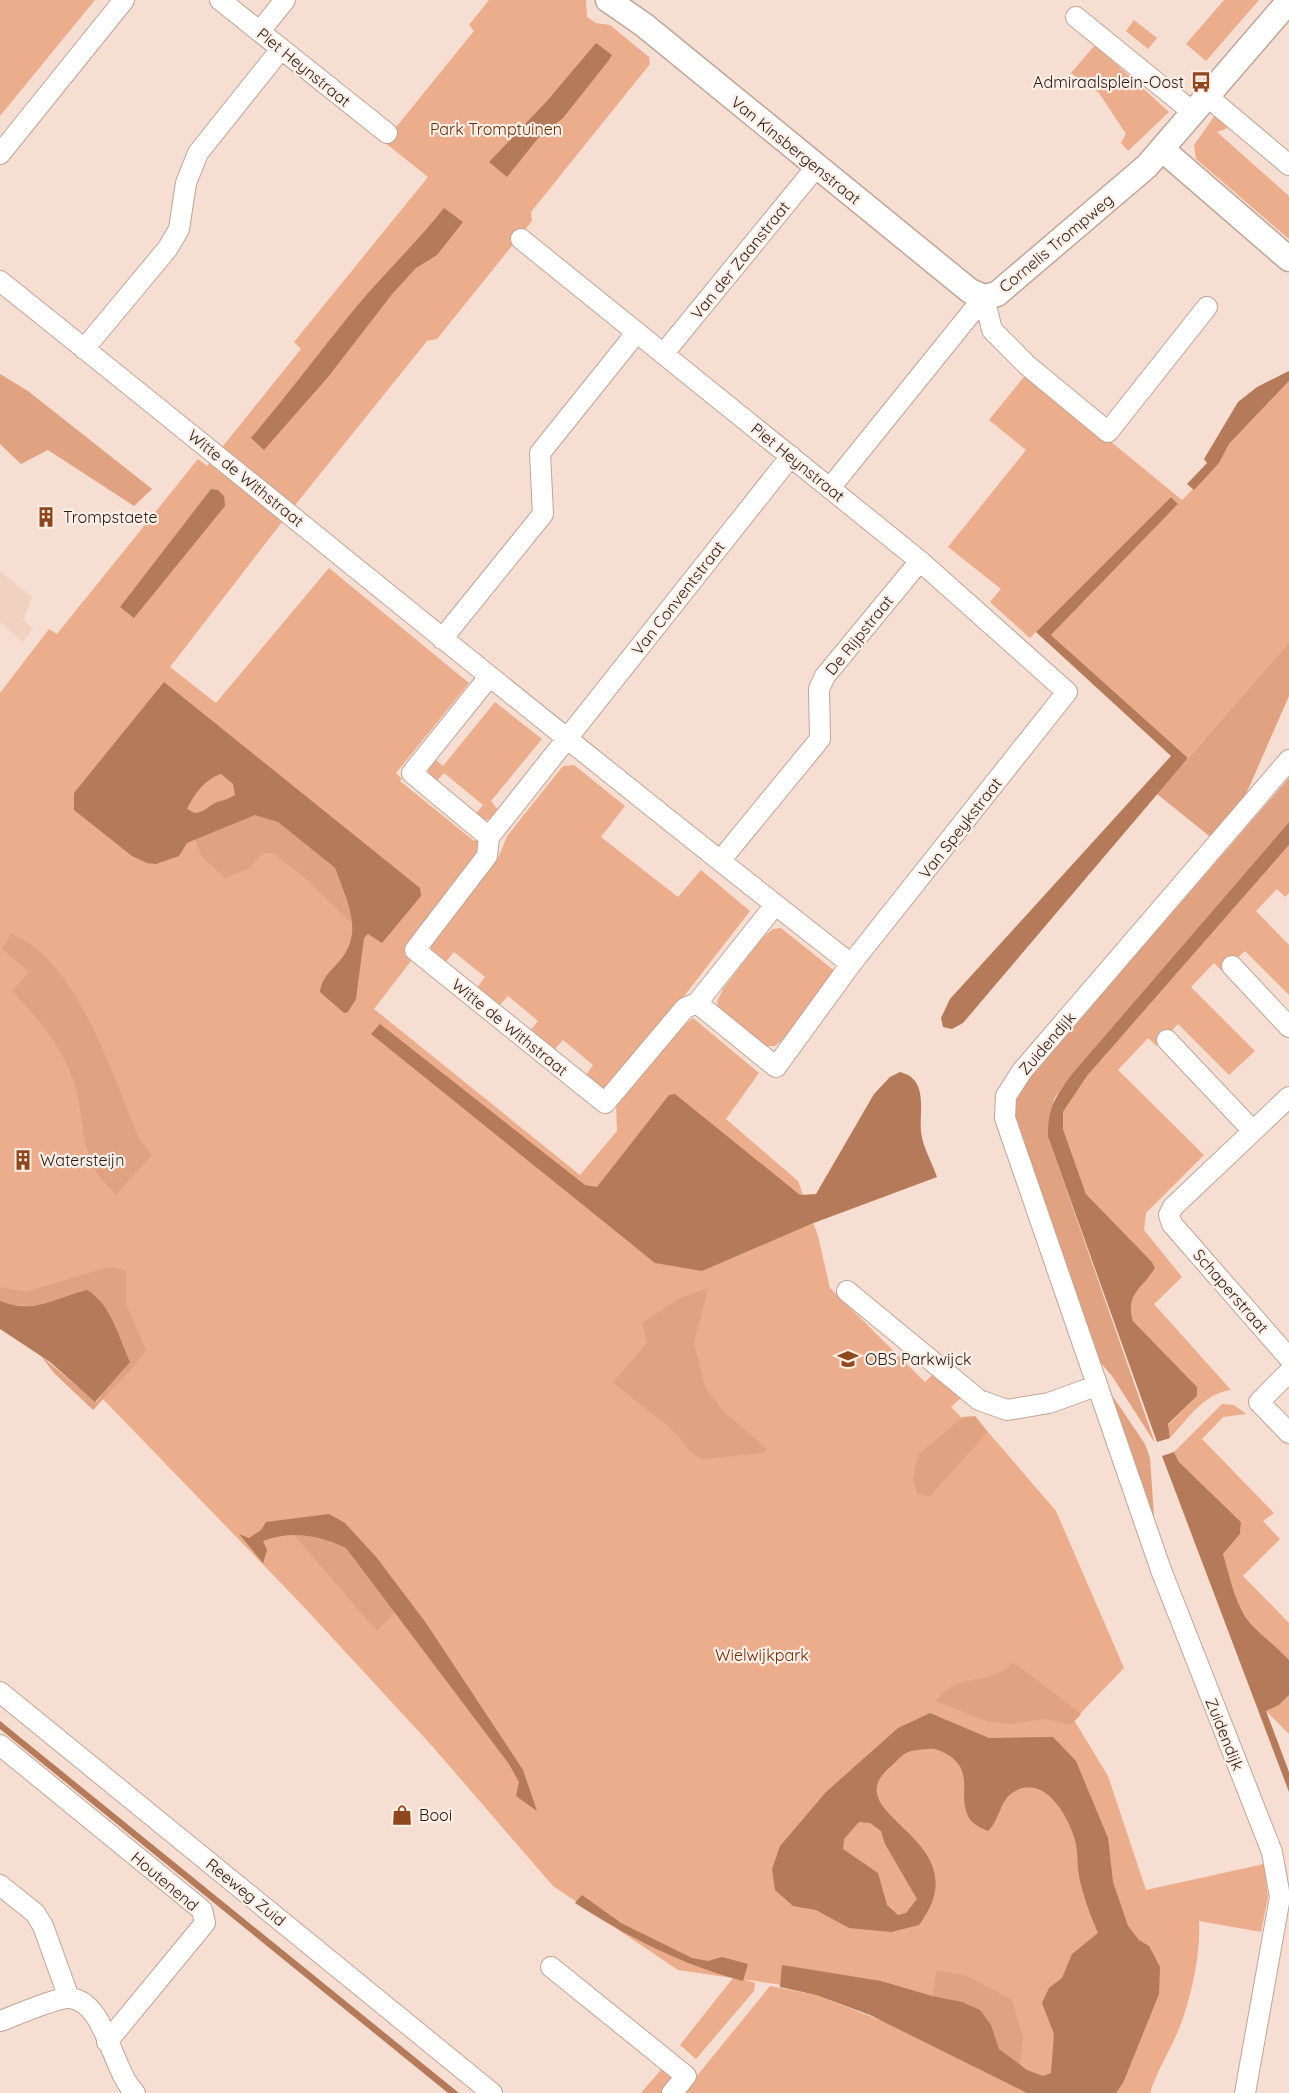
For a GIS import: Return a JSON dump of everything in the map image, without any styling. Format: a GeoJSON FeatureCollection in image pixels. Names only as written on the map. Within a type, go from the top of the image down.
{"type":"FeatureCollection","features":[{"type":"Feature","properties":{"kind":"street"},"geometry":{"type":"LineString","coordinates":[[0,154],[124,0]]}},
{"type":"Feature","properties":{"kind":"street","name":"Piet Heynstraat"},"geometry":{"type":"LineString","coordinates":[[220,0],[387,133]]}},
{"type":"Feature","properties":{"kind":"street"},"geometry":{"type":"LineString","coordinates":[[260,31],[285,0]]}},
{"type":"Feature","properties":{"kind":"street","name":"Van Kinsbergenstraat"},"geometry":{"type":"LineString","coordinates":[[609,0],[644,25],[970,291],[984,297]]}},
{"type":"Feature","properties":{"kind":"street","name":"Cornelis Trompweg"},"geometry":{"type":"LineString","coordinates":[[830,488],[984,297],[997,294],[1163,150],[1289,1]]}},
{"type":"Feature","properties":{"kind":"street"},"geometry":{"type":"LineString","coordinates":[[1076,17],[1289,165]]}},
{"type":"Feature","properties":{"kind":"street"},"geometry":{"type":"LineString","coordinates":[[84,349],[168,248],[179,229],[186,183],[198,153],[281,49]]}},
{"type":"Feature","properties":{"kind":"street"},"geometry":{"type":"LineString","coordinates":[[1163,150],[1289,259]]}},
{"type":"Feature","properties":{"kind":"street","name":"Van der Zaanstraat"},"geometry":{"type":"LineString","coordinates":[[664,353],[817,166]]}},
{"type":"Feature","properties":{"kind":"street","name":"Piet Heynstraat"},"geometry":{"type":"LineString","coordinates":[[521,239],[920,561],[1068,692]]}},
{"type":"Feature","properties":{"kind":"street","name":"Witte de Withstraat"},"geometry":{"type":"LineString","coordinates":[[0,281],[566,740],[851,964]]}},
{"type":"Feature","properties":{"kind":"street"},"geometry":{"type":"LineString","coordinates":[[984,297],[992,330],[1028,366],[1108,432],[1207,307]]}},
{"type":"Feature","properties":{"kind":"street"},"geometry":{"type":"LineString","coordinates":[[442,639],[543,514],[540,453],[637,332]]}},
{"type":"Feature","properties":{"kind":"street","name":"Van Conventstraat"},"geometry":{"type":"LineString","coordinates":[[566,740],[791,456]]}},
{"type":"Feature","properties":{"kind":"street","name":"De Rijpstraat"},"geometry":{"type":"LineString","coordinates":[[720,861],[820,740],[819,689],[825,676],[920,561]]}},
{"type":"Feature","properties":{"kind":"street"},"geometry":{"type":"LineString","coordinates":[[489,677],[412,773],[489,837]]}},
{"type":"Feature","properties":{"kind":"street","name":"Van Speykstraat"},"geometry":{"type":"LineString","coordinates":[[851,964],[1068,692]]}},
{"type":"Feature","properties":{"kind":"street","name":"Witte de Withstraat"},"geometry":{"type":"LineString","coordinates":[[566,740],[489,837],[487,856],[416,950],[605,1103],[685,1008],[697,1003],[775,905]]}},
{"type":"Feature","properties":{"kind":"street","name":"Zuidendijk"},"geometry":{"type":"LineString","coordinates":[[1245,2093],[1280,1897],[1272,1852],[1161,1570],[1005,1118],[1006,1095],[1022,1071],[1289,760]]}},
{"type":"Feature","properties":{"kind":"street"},"geometry":{"type":"LineString","coordinates":[[697,1003],[776,1067],[851,964]]}},
{"type":"Feature","properties":{"kind":"street"},"geometry":{"type":"LineString","coordinates":[[1232,966],[1289,1027]]}},
{"type":"Feature","properties":{"kind":"street"},"geometry":{"type":"LineString","coordinates":[[1167,1040],[1253,1131],[1289,1097]]}},
{"type":"Feature","properties":{"kind":"street","name":"Schaperstraat"},"geometry":{"type":"LineString","coordinates":[[1253,1131],[1173,1207],[1169,1215],[1172,1224],[1289,1358]]}},
{"type":"Feature","properties":{"kind":"street"},"geometry":{"type":"LineString","coordinates":[[847,1291],[979,1400],[1007,1410],[1048,1403],[1096,1386]]}},
{"type":"Feature","properties":{"kind":"street"},"geometry":{"type":"LineString","coordinates":[[1289,1372],[1259,1402],[1289,1433]]}},
{"type":"Feature","properties":{"kind":"street","name":"Reeweg Zuid"},"geometry":{"type":"LineString","coordinates":[[0,1692],[492,2093]]}},
{"type":"Feature","properties":{"kind":"street","name":"Houtenend"},"geometry":{"type":"LineString","coordinates":[[0,1745],[202,1910],[206,1918],[205,1923],[108,2042]]}},
{"type":"Feature","properties":{"kind":"street"},"geometry":{"type":"LineString","coordinates":[[0,1885],[35,1913],[43,1926],[69,1998],[92,2010],[98,2018],[119,2071],[135,2093]]}},
{"type":"Feature","properties":{"kind":"street"},"geometry":{"type":"LineString","coordinates":[[0,1909],[26,1907]]}},
{"type":"Feature","properties":{"kind":"street"},"geometry":{"type":"LineString","coordinates":[[551,1967],[686,2076],[672,2093]]}},
{"type":"Feature","properties":{"kind":"street"},"geometry":{"type":"LineString","coordinates":[[0,2021],[69,1998]]}},
{"type":"Feature","properties":{"kind":"shaded area"},"geometry":{"type":"Polygon","coordinates":[[[596,43],[612,55],[609,60],[563,118],[539,137],[507,177],[489,162],[547,101],[596,43]]]}},
{"type":"Feature","properties":{"kind":"shaded area"},"geometry":{"type":"Polygon","coordinates":[[[444,208],[463,222],[437,255],[416,268],[393,293],[328,377],[264,450],[251,438],[360,303],[444,208]]]}},
{"type":"Feature","properties":{"kind":"shaded area"},"geometry":{"type":"Polygon","coordinates":[[[1289,371],[1289,381],[1229,444],[1219,463],[1194,490],[1187,484],[1207,463],[1204,459],[1238,402],[1257,387],[1289,371]]]}},
{"type":"Feature","properties":{"kind":"shaded area"},"geometry":{"type":"Polygon","coordinates":[[[0,374],[28,391],[152,489],[134,506],[48,450],[21,464],[0,444],[0,374]]]}},
{"type":"Feature","properties":{"kind":"shaded area"},"geometry":{"type":"Polygon","coordinates":[[[211,489],[218,490],[224,496],[225,506],[134,618],[120,607],[211,489]]]}},
{"type":"Feature","properties":{"kind":"shaded area"},"geometry":{"type":"Polygon","coordinates":[[[1171,497],[1178,504],[1051,635],[1188,758],[963,1023],[952,1029],[943,1027],[941,1018],[950,999],[1171,756],[1036,632],[1171,497]]]}},
{"type":"Feature","properties":{"kind":"shaded area"},"geometry":{"type":"Polygon","coordinates":[[[0,571],[32,597],[23,620],[33,629],[23,642],[0,622],[0,571]]]}},
{"type":"Feature","properties":{"kind":"shaded area"},"geometry":{"type":"Polygon","coordinates":[[[1289,642],[1289,696],[1243,801],[1213,839],[1157,794],[1289,642]]]}},
{"type":"Feature","properties":{"kind":"shaded area"},"geometry":{"type":"Polygon","coordinates":[[[164,682],[420,888],[421,896],[382,943],[368,934],[364,938],[356,999],[348,1012],[344,1013],[320,992],[325,978],[342,958],[351,937],[351,916],[335,868],[278,822],[255,815],[187,843],[179,856],[156,864],[147,863],[132,856],[74,810],[74,793],[164,682]],[[221,774],[215,776],[201,788],[187,809],[195,813],[235,795],[233,784],[221,774]]]}},
{"type":"Feature","properties":{"kind":"shaded area"},"geometry":{"type":"Polygon","coordinates":[[[1289,778],[1289,822],[1071,1075],[1054,1099],[1048,1137],[1155,1443],[1112,1376],[1087,1347],[1013,1129],[1013,1100],[1021,1087],[1289,778]]]}},
{"type":"Feature","properties":{"kind":"shaded area"},"geometry":{"type":"Polygon","coordinates":[[[255,815],[278,822],[335,869],[355,926],[305,878],[273,853],[263,853],[248,869],[225,878],[202,857],[195,840],[255,815]]]}},
{"type":"Feature","properties":{"kind":"shaded area"},"geometry":{"type":"Polygon","coordinates":[[[1289,822],[1289,845],[1087,1076],[1063,1112],[1063,1129],[1086,1194],[1152,1262],[1155,1268],[1133,1298],[1131,1312],[1133,1321],[1197,1387],[1197,1396],[1168,1424],[1170,1438],[1157,1442],[1048,1137],[1049,1118],[1056,1098],[1071,1075],[1289,822]]]}},
{"type":"Feature","properties":{"kind":"shaded area"},"geometry":{"type":"Polygon","coordinates":[[[11,934],[34,947],[55,968],[74,993],[104,1053],[139,1138],[152,1155],[117,1194],[104,1182],[89,1155],[77,1093],[61,1053],[38,1020],[12,991],[29,972],[2,949],[11,934]]]}},
{"type":"Feature","properties":{"kind":"shaded area"},"geometry":{"type":"Polygon","coordinates":[[[380,1024],[585,1185],[597,1187],[669,1095],[675,1094],[800,1195],[816,1194],[874,1094],[890,1077],[900,1072],[915,1081],[919,1089],[922,1138],[937,1177],[811,1224],[702,1271],[655,1263],[371,1034],[380,1024]]]}},
{"type":"Feature","properties":{"kind":"shaded area"},"geometry":{"type":"Polygon","coordinates":[[[110,1267],[126,1271],[126,1304],[146,1350],[93,1410],[54,1373],[41,1356],[96,1402],[130,1362],[107,1311],[96,1296],[70,1294],[42,1306],[10,1305],[0,1301],[0,1287],[25,1292],[110,1267]]]}},
{"type":"Feature","properties":{"kind":"shaded area"},"geometry":{"type":"Polygon","coordinates":[[[708,1288],[694,1343],[705,1387],[723,1411],[767,1449],[763,1453],[703,1459],[692,1453],[663,1422],[613,1382],[647,1343],[642,1323],[678,1299],[708,1288]]]}},
{"type":"Feature","properties":{"kind":"shaded area"},"geometry":{"type":"Polygon","coordinates":[[[87,1290],[95,1296],[108,1313],[130,1362],[95,1402],[50,1362],[0,1329],[0,1301],[12,1305],[34,1306],[87,1290]]]}},
{"type":"Feature","properties":{"kind":"shaded area"},"geometry":{"type":"Polygon","coordinates":[[[1097,1373],[1145,1444],[1150,1458],[1156,1546],[1097,1373]]]}},
{"type":"Feature","properties":{"kind":"shaded area"},"geometry":{"type":"Polygon","coordinates":[[[975,1416],[988,1432],[929,1497],[917,1493],[913,1480],[918,1455],[963,1417],[975,1416]]]}},
{"type":"Feature","properties":{"kind":"shaded area"},"geometry":{"type":"Polygon","coordinates":[[[1174,1452],[1179,1462],[1241,1522],[1240,1534],[1223,1554],[1234,1590],[1251,1624],[1289,1660],[1289,1695],[1279,1705],[1266,1711],[1289,1772],[1289,1792],[1162,1456],[1174,1452]]]}},
{"type":"Feature","properties":{"kind":"shaded area"},"geometry":{"type":"Polygon","coordinates":[[[329,1514],[345,1523],[377,1558],[426,1623],[523,1770],[537,1811],[516,1796],[519,1782],[509,1764],[346,1548],[316,1537],[284,1536],[263,1541],[267,1550],[263,1563],[239,1534],[249,1538],[261,1530],[266,1522],[329,1514]]]}},
{"type":"Feature","properties":{"kind":"shaded area"},"geometry":{"type":"Polygon","coordinates":[[[307,1534],[346,1548],[395,1612],[377,1631],[294,1535],[307,1534]]]}},
{"type":"Feature","properties":{"kind":"shaded area"},"geometry":{"type":"Polygon","coordinates":[[[1012,1663],[1081,1714],[1071,1725],[1045,1719],[1013,1724],[988,1722],[936,1701],[945,1691],[954,1686],[993,1675],[1003,1671],[1012,1663]]]}},
{"type":"Feature","properties":{"kind":"shaded area"},"geometry":{"type":"Polygon","coordinates":[[[930,1713],[989,1738],[1053,1737],[1076,1761],[1108,1838],[1113,1882],[1128,1926],[1139,1940],[1149,1946],[1160,1967],[1159,1994],[1123,2083],[1116,2093],[1027,2093],[870,2015],[816,1995],[780,1987],[782,1965],[881,1981],[962,2002],[980,2010],[991,2025],[999,2049],[1027,2070],[1043,2076],[1051,2073],[1054,2034],[1042,2003],[1049,1988],[1062,1978],[1072,1954],[1098,1933],[1078,1872],[1077,1848],[1073,1833],[1062,1811],[1045,1793],[1035,1788],[1024,1788],[1012,1793],[988,1831],[969,1818],[964,1800],[963,1775],[955,1760],[935,1749],[909,1752],[902,1755],[889,1768],[877,1785],[880,1801],[891,1816],[924,1850],[934,1871],[934,1895],[919,1925],[891,1932],[849,1928],[816,1910],[793,1906],[775,1890],[772,1869],[780,1846],[826,1792],[898,1728],[930,1713]],[[859,1822],[844,1839],[843,1849],[878,1873],[887,1905],[898,1915],[906,1913],[917,1899],[885,1844],[881,1831],[870,1823],[859,1822]]]}},
{"type":"Feature","properties":{"kind":"shaded area"},"geometry":{"type":"Polygon","coordinates":[[[0,1721],[459,2093],[448,2093],[0,1729],[0,1721]]]}},
{"type":"Feature","properties":{"kind":"shaded area"},"geometry":{"type":"Polygon","coordinates":[[[582,1895],[621,1923],[692,1958],[708,1961],[722,1957],[748,1964],[743,1981],[698,1967],[636,1939],[575,1903],[582,1895]]]}},
{"type":"Feature","properties":{"kind":"shaded area"},"geometry":{"type":"Polygon","coordinates":[[[937,1970],[967,1976],[1011,1999],[1023,2036],[1020,2066],[999,2049],[991,2025],[932,1996],[937,1970]]]}},
{"type":"Feature","properties":{"kind":"green space"},"geometry":{"type":"Polygon","coordinates":[[[0,0],[95,0],[0,116],[0,0]]]}},
{"type":"Feature","properties":{"kind":"green space","name":"Wielwijkpark"},"geometry":{"type":"Polygon","coordinates":[[[489,0],[586,0],[587,17],[596,23],[610,25],[649,57],[650,64],[531,212],[532,221],[437,339],[427,341],[296,504],[170,667],[216,703],[329,568],[469,683],[396,773],[402,779],[400,781],[474,841],[477,839],[483,848],[448,888],[453,893],[404,954],[411,961],[374,1009],[580,1175],[617,1131],[616,1102],[655,1050],[693,1018],[759,1073],[726,1119],[798,1181],[818,1236],[830,1288],[925,1382],[934,1373],[963,1396],[951,1407],[982,1438],[988,1432],[1056,1511],[1124,1668],[1074,1720],[1108,1776],[1146,1890],[1264,1864],[1268,1897],[1261,1932],[1199,1921],[1197,1959],[1189,1997],[1182,2021],[1150,2093],[683,2093],[770,1986],[816,1995],[885,2022],[837,1993],[742,1979],[755,1983],[754,1991],[696,2059],[680,2045],[733,1978],[678,1970],[553,1886],[433,1747],[303,1606],[15,1308],[0,1305],[0,693],[49,629],[57,634],[198,459],[207,466],[301,349],[294,342],[428,177],[384,142],[474,31],[469,25],[489,0]]]}},
{"type":"Feature","properties":{"kind":"green space"},"geometry":{"type":"Polygon","coordinates":[[[1224,0],[1259,0],[1206,61],[1186,44],[1224,0]]]}},
{"type":"Feature","properties":{"kind":"green space"},"geometry":{"type":"Polygon","coordinates":[[[1134,20],[1157,38],[1148,49],[1126,31],[1134,20]]]}},
{"type":"Feature","properties":{"kind":"green space"},"geometry":{"type":"Polygon","coordinates":[[[1095,45],[1169,112],[1128,151],[1121,143],[1126,134],[1099,93],[1071,73],[1095,45]]]}},
{"type":"Feature","properties":{"kind":"green space"},"geometry":{"type":"Polygon","coordinates":[[[1218,111],[1236,125],[1217,132],[1289,196],[1289,239],[1196,159],[1194,145],[1218,111]]]}},
{"type":"Feature","properties":{"kind":"green space"},"geometry":{"type":"Polygon","coordinates":[[[1027,373],[1182,500],[1219,463],[1229,444],[1289,381],[1289,642],[1188,758],[1051,635],[1178,504],[1171,497],[1030,638],[990,602],[1001,589],[948,547],[1026,450],[989,420],[1027,373]]]}},
{"type":"Feature","properties":{"kind":"green space"},"geometry":{"type":"Polygon","coordinates":[[[495,702],[542,739],[491,801],[499,811],[492,819],[484,820],[474,816],[483,805],[444,773],[434,784],[429,777],[428,769],[435,759],[443,766],[495,702]]]}},
{"type":"Feature","properties":{"kind":"green space"},"geometry":{"type":"Polygon","coordinates":[[[574,765],[625,806],[601,837],[678,897],[701,870],[750,911],[609,1093],[603,1091],[586,1075],[593,1065],[563,1040],[554,1050],[530,1031],[538,1021],[508,996],[499,1006],[477,988],[485,977],[454,952],[445,963],[431,951],[431,944],[499,856],[507,836],[563,766],[574,765]]]}},
{"type":"Feature","properties":{"kind":"green space"},"geometry":{"type":"Polygon","coordinates":[[[1289,845],[1289,893],[1285,897],[1277,889],[1256,911],[1289,945],[1289,995],[1245,951],[1223,972],[1214,963],[1191,987],[1255,1051],[1229,1075],[1178,1024],[1157,1046],[1148,1038],[1118,1070],[1204,1155],[1146,1213],[1144,1230],[1182,1277],[1154,1304],[1231,1390],[1221,1392],[1205,1401],[1170,1438],[1168,1425],[1197,1396],[1197,1387],[1133,1321],[1129,1307],[1135,1293],[1155,1268],[1152,1262],[1086,1194],[1063,1129],[1063,1112],[1087,1076],[1289,845]]]}},
{"type":"Feature","properties":{"kind":"green space"},"geometry":{"type":"Polygon","coordinates":[[[781,928],[836,972],[789,1035],[775,1046],[762,1046],[720,1013],[717,1002],[723,989],[763,937],[773,929],[781,928]]]}},
{"type":"Feature","properties":{"kind":"green space"},"geometry":{"type":"Polygon","coordinates":[[[1222,1404],[1234,1405],[1246,1414],[1223,1417],[1202,1439],[1274,1513],[1263,1521],[1280,1539],[1243,1576],[1289,1623],[1289,1660],[1253,1626],[1239,1605],[1234,1591],[1223,1554],[1240,1534],[1241,1522],[1179,1462],[1174,1452],[1222,1404]]]}},
{"type":"Feature","properties":{"kind":"green space"},"geometry":{"type":"Polygon","coordinates":[[[1289,1695],[1289,1734],[1266,1711],[1279,1705],[1289,1695]]]}},
{"type":"Feature","properties":{"kind":"green space"},"geometry":{"type":"Polygon","coordinates":[[[665,2065],[680,2078],[668,2093],[641,2093],[665,2065]]]}},
{"type":"Feature","properties":{"kind":"place","name":"Admiraalsplein-Oost"},"geometry":{"type":"Point","coordinates":[1201,82]}},
{"type":"Feature","properties":{"kind":"place","name":"Trompstaete"},"geometry":{"type":"Point","coordinates":[46,517]}},
{"type":"Feature","properties":{"kind":"place","name":"Watersteijn"},"geometry":{"type":"Point","coordinates":[23,1160]}},
{"type":"Feature","properties":{"kind":"place","name":"OBS Parkwijck"},"geometry":{"type":"Point","coordinates":[848,1359]}},
{"type":"Feature","properties":{"kind":"place","name":"Booi"},"geometry":{"type":"Point","coordinates":[402,1815]}},
{"type":"Feature","properties":{"kind":"park label","name":"Park Tromptuinen"},"geometry":{"type":"Point","coordinates":[496,129]}}]}
